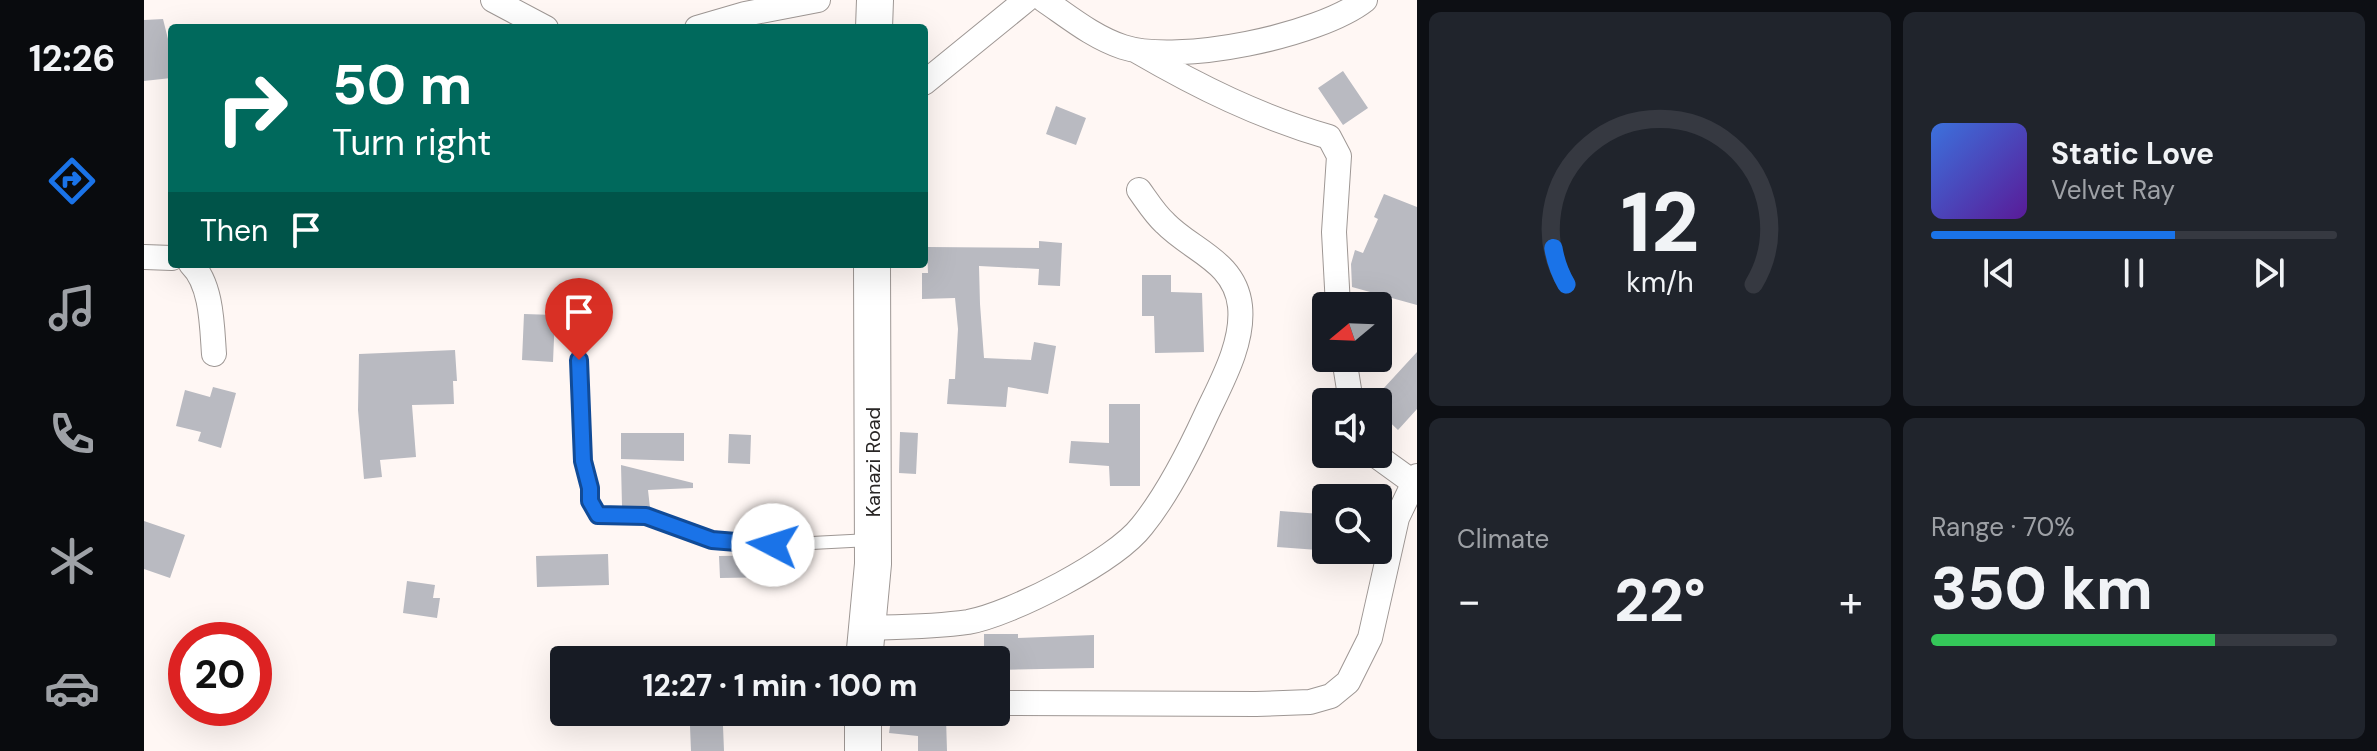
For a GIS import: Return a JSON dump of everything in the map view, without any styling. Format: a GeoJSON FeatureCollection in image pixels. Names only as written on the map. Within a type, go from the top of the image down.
{"type":"FeatureCollection","features":[{"type":"Feature","properties":{"kind":"main road"},"geometry":{"type":"LineString","coordinates":[[874,24],[875,0]]}},
{"type":"Feature","properties":{"kind":"main road","name":"Kanazi Road"},"geometry":{"type":"LineString","coordinates":[[865,644],[873,540],[872,268]]}},
{"type":"Feature","properties":{"kind":"main road"},"geometry":{"type":"LineString","coordinates":[[863,726],[863,751]]}},
{"type":"Feature","properties":{"kind":"street"},"geometry":{"type":"LineString","coordinates":[[493,0],[538,24]]}},
{"type":"Feature","properties":{"kind":"street"},"geometry":{"type":"LineString","coordinates":[[711,24],[818,0]]}},
{"type":"Feature","properties":{"kind":"street"},"geometry":{"type":"LineString","coordinates":[[928,80],[1026,0]]}},
{"type":"Feature","properties":{"kind":"street"},"geometry":{"type":"LineString","coordinates":[[1044,0],[1090,32],[1137,51],[1240,106],[1280,123],[1329,137],[1339,156],[1334,232],[1337,292]]}},
{"type":"Feature","properties":{"kind":"street"},"geometry":{"type":"LineString","coordinates":[[1137,51],[1210,49],[1295,32],[1351,11],[1365,0]]}},
{"type":"Feature","properties":{"kind":"street"},"geometry":{"type":"LineString","coordinates":[[865,644],[972,621],[1047,591],[1098,562],[1141,527],[1192,446],[1236,344],[1240,307],[1225,270],[1165,223],[1139,190]]}},
{"type":"Feature","properties":{"kind":"street"},"geometry":{"type":"LineString","coordinates":[[144,257],[168,258]]}},
{"type":"Feature","properties":{"kind":"street"},"geometry":{"type":"LineString","coordinates":[[196,268],[209,306],[214,354]]}},
{"type":"Feature","properties":{"kind":"street"},"geometry":{"type":"LineString","coordinates":[[1010,703],[1256,704],[1310,702],[1331,696],[1348,682],[1370,638],[1397,518],[1416,480],[1392,465]]}},
{"type":"Feature","properties":{"kind":"lane"},"geometry":{"type":"LineString","coordinates":[[579,360],[583,461],[590,501],[598,515],[646,516],[712,540],[773,545],[873,540]]}},
{"type":"Feature","properties":{"kind":"building"},"geometry":{"type":"Polygon","coordinates":[[[163,19],[168,39],[168,78],[144,81],[144,20],[163,19]]]}},
{"type":"Feature","properties":{"kind":"building"},"geometry":{"type":"Polygon","coordinates":[[[1343,71],[1368,108],[1343,125],[1318,88],[1343,71]]]}},
{"type":"Feature","properties":{"kind":"building"},"geometry":{"type":"Polygon","coordinates":[[[1056,106],[1086,118],[1076,145],[1046,134],[1056,106]]]}},
{"type":"Feature","properties":{"kind":"building"},"geometry":{"type":"Polygon","coordinates":[[[1384,194],[1417,207],[1417,305],[1392,298],[1392,292],[1370,292],[1352,287],[1351,264],[1355,250],[1363,253],[1378,219],[1374,217],[1384,194]]]}},
{"type":"Feature","properties":{"kind":"building"},"geometry":{"type":"Polygon","coordinates":[[[1039,241],[1062,243],[1060,286],[1038,285],[1039,269],[979,266],[980,304],[984,358],[1031,360],[1034,342],[1056,346],[1048,394],[1008,387],[1006,407],[947,404],[949,379],[955,379],[958,329],[955,298],[922,299],[922,273],[928,273],[928,247],[1039,248],[1039,241]]]}},
{"type":"Feature","properties":{"kind":"building"},"geometry":{"type":"Polygon","coordinates":[[[1142,275],[1171,275],[1171,292],[1202,293],[1204,352],[1155,353],[1154,316],[1142,316],[1142,275]]]}},
{"type":"Feature","properties":{"kind":"building"},"geometry":{"type":"Polygon","coordinates":[[[524,314],[555,315],[553,362],[522,360],[524,314]]]}},
{"type":"Feature","properties":{"kind":"building"},"geometry":{"type":"Polygon","coordinates":[[[455,350],[457,381],[453,381],[454,404],[412,405],[416,457],[380,460],[382,477],[364,479],[358,410],[359,354],[455,350]]]}},
{"type":"Feature","properties":{"kind":"building"},"geometry":{"type":"Polygon","coordinates":[[[1417,352],[1417,409],[1398,430],[1392,424],[1392,388],[1384,388],[1417,352]]]}},
{"type":"Feature","properties":{"kind":"building"},"geometry":{"type":"Polygon","coordinates":[[[213,387],[236,393],[221,448],[198,441],[201,432],[176,426],[185,390],[210,397],[213,387]]]}},
{"type":"Feature","properties":{"kind":"building"},"geometry":{"type":"Polygon","coordinates":[[[1109,404],[1140,404],[1140,486],[1110,486],[1109,466],[1069,463],[1071,441],[1109,443],[1109,404]]]}},
{"type":"Feature","properties":{"kind":"building"},"geometry":{"type":"Polygon","coordinates":[[[900,432],[918,433],[916,474],[899,473],[900,432]]]}},
{"type":"Feature","properties":{"kind":"building"},"geometry":{"type":"Polygon","coordinates":[[[621,433],[684,433],[684,461],[621,459],[621,433]]]}},
{"type":"Feature","properties":{"kind":"building"},"geometry":{"type":"Polygon","coordinates":[[[729,434],[751,435],[750,464],[728,463],[729,434]]]}},
{"type":"Feature","properties":{"kind":"building"},"geometry":{"type":"Polygon","coordinates":[[[621,465],[693,483],[693,488],[648,490],[650,508],[622,506],[621,465]]]}},
{"type":"Feature","properties":{"kind":"building"},"geometry":{"type":"Polygon","coordinates":[[[1280,511],[1312,513],[1312,550],[1277,547],[1280,511]]]}},
{"type":"Feature","properties":{"kind":"building"},"geometry":{"type":"Polygon","coordinates":[[[144,521],[185,535],[170,578],[144,569],[144,521]]]}},
{"type":"Feature","properties":{"kind":"building"},"geometry":{"type":"Polygon","coordinates":[[[608,554],[609,585],[537,587],[536,556],[608,554]]]}},
{"type":"Feature","properties":{"kind":"building"},"geometry":{"type":"Polygon","coordinates":[[[774,555],[775,577],[720,578],[719,556],[774,555]]]}},
{"type":"Feature","properties":{"kind":"building"},"geometry":{"type":"Polygon","coordinates":[[[407,581],[435,585],[433,598],[440,598],[437,618],[403,613],[407,581]]]}},
{"type":"Feature","properties":{"kind":"building"},"geometry":{"type":"Polygon","coordinates":[[[984,634],[1018,634],[1018,638],[1094,635],[1094,668],[1010,670],[1010,646],[984,646],[984,634]]]}},
{"type":"Feature","properties":{"kind":"building"},"geometry":{"type":"Polygon","coordinates":[[[690,726],[723,726],[724,751],[691,751],[690,726]]]}},
{"type":"Feature","properties":{"kind":"building"},"geometry":{"type":"Polygon","coordinates":[[[890,726],[946,726],[947,751],[918,751],[918,736],[889,733],[890,726]]]}},
{"type":"Feature","properties":{"kind":"route"},"geometry":{"type":"LineString","coordinates":[[579,360],[579,423],[583,461],[590,501],[598,515],[646,516],[712,540],[773,545]]}}]}
